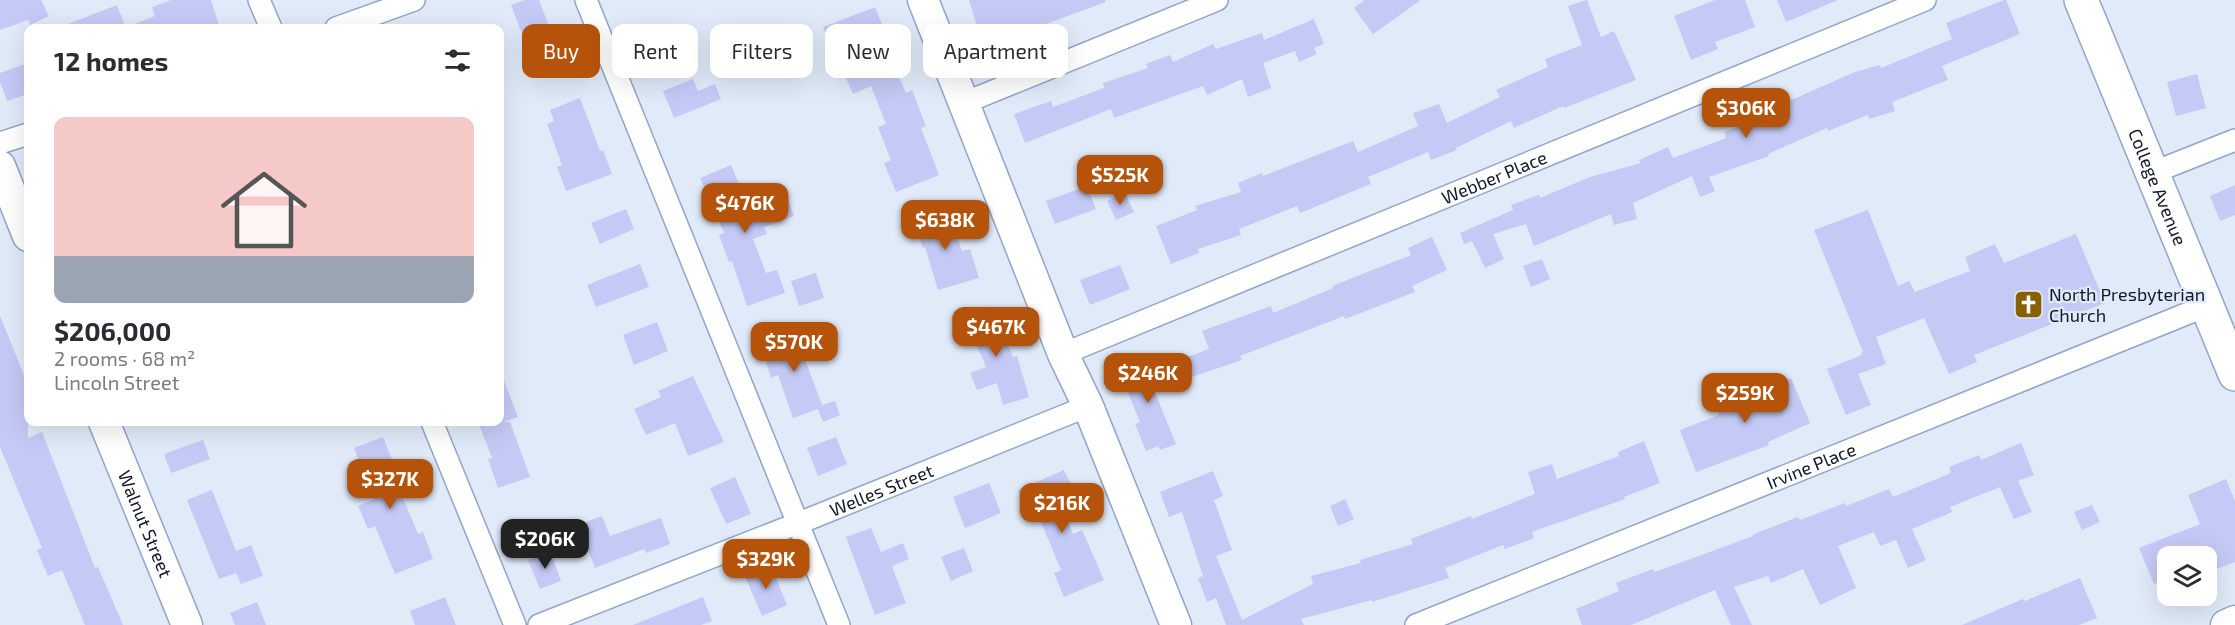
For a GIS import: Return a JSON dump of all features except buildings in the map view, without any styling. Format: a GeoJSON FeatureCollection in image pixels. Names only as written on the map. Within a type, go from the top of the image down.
{"type":"FeatureCollection","features":[{"type":"Feature","properties":{"kind":"main road","name":"College Avenue"},"geometry":{"type":"LineString","coordinates":[[2081,0],[2235,374]]}},
{"type":"Feature","properties":{"kind":"street"},"geometry":{"type":"LineString","coordinates":[[259,0],[269,24]]}},
{"type":"Feature","properties":{"kind":"street"},"geometry":{"type":"LineString","coordinates":[[347,24],[414,0]]}},
{"type":"Feature","properties":{"kind":"street"},"geometry":{"type":"LineString","coordinates":[[586,0],[839,625]]}},
{"type":"Feature","properties":{"kind":"street"},"geometry":{"type":"LineString","coordinates":[[923,0],[1063,354],[1088,406],[1176,625]]}},
{"type":"Feature","properties":{"kind":"street"},"geometry":{"type":"LineString","coordinates":[[964,103],[1217,0]]}},
{"type":"Feature","properties":{"kind":"street","name":"Webber Place"},"geometry":{"type":"LineString","coordinates":[[1063,354],[1925,0]]}},
{"type":"Feature","properties":{"kind":"street"},"geometry":{"type":"LineString","coordinates":[[0,143],[24,135]]}},
{"type":"Feature","properties":{"kind":"street"},"geometry":{"type":"LineString","coordinates":[[2152,173],[2235,140]]}},
{"type":"Feature","properties":{"kind":"street"},"geometry":{"type":"LineString","coordinates":[[0,166],[24,226]]}},
{"type":"Feature","properties":{"kind":"street","name":"Irvine Place"},"geometry":{"type":"LineString","coordinates":[[1416,625],[2206,306]]}},
{"type":"Feature","properties":{"kind":"street","name":"Welles Street"},"geometry":{"type":"LineString","coordinates":[[539,625],[1088,406]]}},
{"type":"Feature","properties":{"kind":"street","name":"Walnut Street"},"geometry":{"type":"LineString","coordinates":[[106,426],[187,625]]}},
{"type":"Feature","properties":{"kind":"street"},"geometry":{"type":"LineString","coordinates":[[434,426],[515,625]]}},
{"type":"Feature","properties":{"kind":"street"},"geometry":{"type":"LineString","coordinates":[[2226,625],[2235,621]]}},
{"type":"Feature","properties":{"kind":"place","name":"North Presbyterian Church"},"geometry":{"type":"Point","coordinates":[2028,304]}}]}
